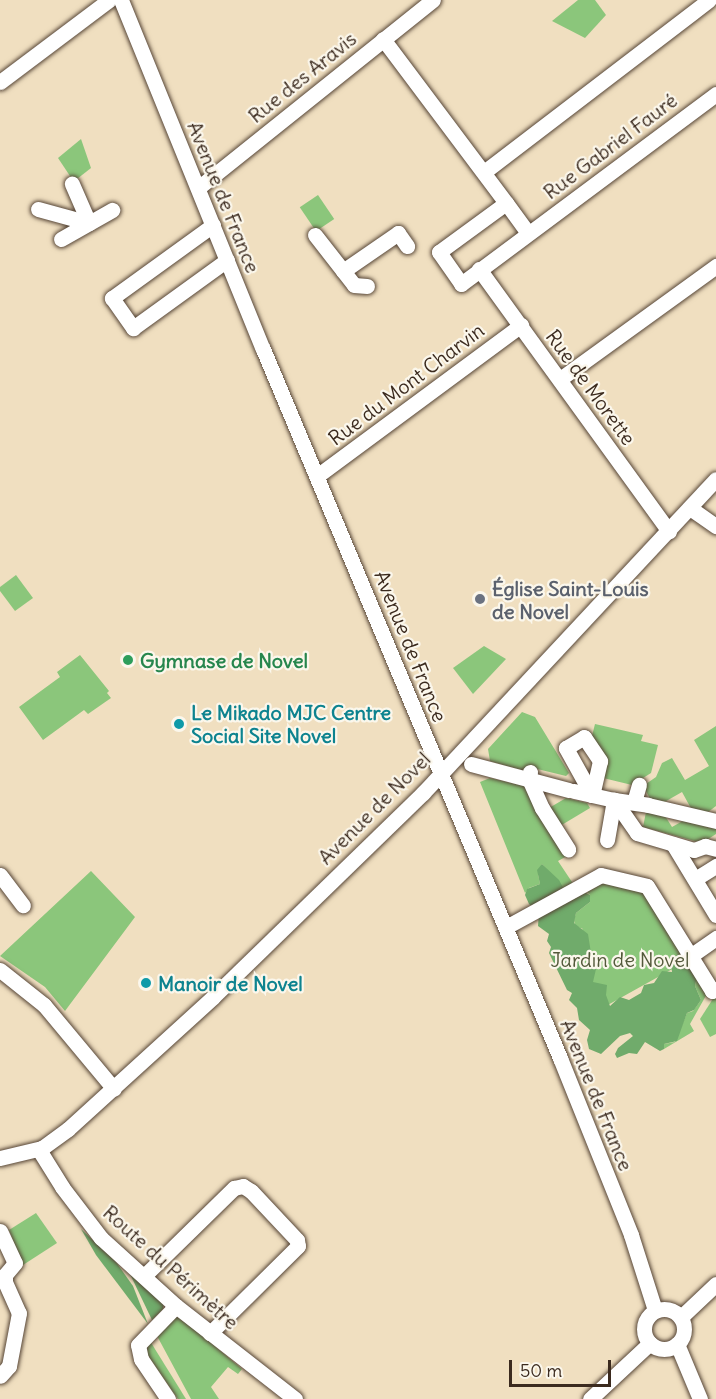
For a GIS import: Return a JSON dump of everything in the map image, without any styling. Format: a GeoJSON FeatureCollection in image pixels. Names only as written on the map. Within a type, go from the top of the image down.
{"type":"FeatureCollection","features":[{"type":"Feature","properties":{"kind":"street"},"geometry":{"type":"LineString","coordinates":[[0,82],[109,0]]}},
{"type":"Feature","properties":{"kind":"street","name":"Avenue de France"},"geometry":{"type":"LineString","coordinates":[[121,0],[440,774],[506,927],[631,1235],[656,1311]]}},
{"type":"Feature","properties":{"kind":"street","name":"Rue des Aravis"},"geometry":{"type":"LineString","coordinates":[[198,188],[433,0]]}},
{"type":"Feature","properties":{"kind":"street"},"geometry":{"type":"LineString","coordinates":[[484,172],[709,0]]}},
{"type":"Feature","properties":{"kind":"street"},"geometry":{"type":"LineString","coordinates":[[383,39],[484,172],[528,233],[461,284],[439,252],[506,203]]}},
{"type":"Feature","properties":{"kind":"street","name":"Rue Gabriel Fauré"},"geometry":{"type":"LineString","coordinates":[[528,233],[716,94]]}},
{"type":"Feature","properties":{"kind":"street"},"geometry":{"type":"LineString","coordinates":[[72,184],[89,223]]}},
{"type":"Feature","properties":{"kind":"street"},"geometry":{"type":"LineString","coordinates":[[38,209],[89,223]]}},
{"type":"Feature","properties":{"kind":"street"},"geometry":{"type":"LineString","coordinates":[[61,239],[112,210]]}},
{"type":"Feature","properties":{"kind":"street"},"geometry":{"type":"LineString","coordinates":[[213,225],[112,298],[133,328],[227,260]]}},
{"type":"Feature","properties":{"kind":"street"},"geometry":{"type":"LineString","coordinates":[[343,272],[398,233],[407,246]]}},
{"type":"Feature","properties":{"kind":"street"},"geometry":{"type":"LineString","coordinates":[[315,235],[354,285],[367,286]]}},
{"type":"Feature","properties":{"kind":"street"},"geometry":{"type":"LineString","coordinates":[[560,379],[716,266]]}},
{"type":"Feature","properties":{"kind":"street","name":"Rue de Morette"},"geometry":{"type":"LineString","coordinates":[[479,269],[669,531]]}},
{"type":"Feature","properties":{"kind":"street","name":"Rue du Mont Charvin"},"geometry":{"type":"LineString","coordinates":[[317,476],[521,326]]}},
{"type":"Feature","properties":{"kind":"street","name":"Avenue de Novel"},"geometry":{"type":"LineString","coordinates":[[42,1148],[87,1114],[213,997],[440,774],[716,479]]}},
{"type":"Feature","properties":{"kind":"street"},"geometry":{"type":"LineString","coordinates":[[690,508],[716,526]]}},
{"type":"Feature","properties":{"kind":"street"},"geometry":{"type":"LineString","coordinates":[[584,737],[600,758],[592,795],[562,747],[584,737]]}},
{"type":"Feature","properties":{"kind":"street"},"geometry":{"type":"LineString","coordinates":[[471,764],[529,776],[614,800],[713,817]]}},
{"type":"Feature","properties":{"kind":"street"},"geometry":{"type":"LineString","coordinates":[[529,776],[568,849]]}},
{"type":"Feature","properties":{"kind":"street"},"geometry":{"type":"LineString","coordinates":[[634,802],[639,785]]}},
{"type":"Feature","properties":{"kind":"street"},"geometry":{"type":"LineString","coordinates":[[607,840],[614,800]]}},
{"type":"Feature","properties":{"kind":"street"},"geometry":{"type":"LineString","coordinates":[[614,800],[637,833],[664,844],[694,850],[705,846],[716,849]]}},
{"type":"Feature","properties":{"kind":"street"},"geometry":{"type":"LineString","coordinates":[[664,844],[688,872],[716,915]]}},
{"type":"Feature","properties":{"kind":"street"},"geometry":{"type":"LineString","coordinates":[[688,872],[716,866]]}},
{"type":"Feature","properties":{"kind":"street"},"geometry":{"type":"LineString","coordinates":[[0,875],[23,905]]}},
{"type":"Feature","properties":{"kind":"street"},"geometry":{"type":"LineString","coordinates":[[506,927],[601,875],[646,886],[687,957],[713,991]]}},
{"type":"Feature","properties":{"kind":"street"},"geometry":{"type":"LineString","coordinates":[[687,957],[713,942]]}},
{"type":"Feature","properties":{"kind":"street"},"geometry":{"type":"LineString","coordinates":[[0,970],[44,1005],[114,1089]]}},
{"type":"Feature","properties":{"kind":"street"},"geometry":{"type":"LineString","coordinates":[[0,1158],[42,1148]]}},
{"type":"Feature","properties":{"kind":"street","name":"Route du Périmètre"},"geometry":{"type":"LineString","coordinates":[[42,1148],[41,1153],[94,1230],[176,1306],[295,1399]]}},
{"type":"Feature","properties":{"kind":"street"},"geometry":{"type":"LineString","coordinates":[[144,1276],[234,1188],[243,1186],[251,1191],[297,1240],[298,1246],[210,1333]]}},
{"type":"Feature","properties":{"kind":"street"},"geometry":{"type":"LineString","coordinates":[[0,1231],[15,1263],[5,1275],[4,1282],[19,1313],[9,1366],[0,1376]]}},
{"type":"Feature","properties":{"kind":"street"},"geometry":{"type":"LineString","coordinates":[[681,1317],[716,1284]]}},
{"type":"Feature","properties":{"kind":"street"},"geometry":{"type":"LineString","coordinates":[[168,1399],[141,1359],[138,1345],[176,1306]]}},
{"type":"Feature","properties":{"kind":"street"},"geometry":{"type":"LineString","coordinates":[[668,1309],[681,1317],[684,1333],[677,1344],[664,1349],[650,1343],[644,1326],[646,1319],[656,1311],[668,1309]]}},
{"type":"Feature","properties":{"kind":"street"},"geometry":{"type":"LineString","coordinates":[[590,1399],[650,1343]]}},
{"type":"Feature","properties":{"kind":"street"},"geometry":{"type":"LineString","coordinates":[[677,1344],[700,1399]]}},
{"type":"Feature","properties":{"kind":"green space"},"geometry":{"type":"Polygon","coordinates":[[[578,0],[595,0],[606,15],[585,38],[552,21],[578,0]]]}},
{"type":"Feature","properties":{"kind":"green space"},"geometry":{"type":"Polygon","coordinates":[[[81,139],[91,168],[77,179],[72,179],[58,158],[81,139]]]}},
{"type":"Feature","properties":{"kind":"green space"},"geometry":{"type":"Polygon","coordinates":[[[318,195],[334,219],[316,231],[300,207],[318,195]]]}},
{"type":"Feature","properties":{"kind":"green space"},"geometry":{"type":"Polygon","coordinates":[[[16,575],[33,598],[15,611],[0,591],[0,587],[16,575]]]}},
{"type":"Feature","properties":{"kind":"green space"},"geometry":{"type":"Polygon","coordinates":[[[484,646],[506,659],[473,694],[453,668],[484,646]]]}},
{"type":"Feature","properties":{"kind":"green space"},"geometry":{"type":"Polygon","coordinates":[[[80,655],[109,691],[107,693],[111,698],[88,714],[84,710],[43,740],[19,707],[60,677],[57,672],[80,655]]]}},
{"type":"Feature","properties":{"kind":"green space"},"geometry":{"type":"Polygon","coordinates":[[[522,712],[535,717],[569,773],[566,776],[529,767],[527,772],[490,761],[488,749],[522,712]]]}},
{"type":"Feature","properties":{"kind":"green space"},"geometry":{"type":"Polygon","coordinates":[[[595,724],[643,735],[641,741],[658,745],[651,773],[632,785],[599,777],[591,740],[595,724]]]}},
{"type":"Feature","properties":{"kind":"green space"},"geometry":{"type":"Polygon","coordinates":[[[716,726],[716,806],[704,815],[693,812],[682,792],[661,804],[652,802],[643,786],[656,777],[662,763],[672,758],[685,780],[709,766],[694,740],[716,726]]]}},
{"type":"Feature","properties":{"kind":"green space"},"geometry":{"type":"Polygon","coordinates":[[[490,778],[524,786],[567,856],[558,861],[574,885],[563,888],[542,864],[538,874],[540,884],[529,888],[525,893],[480,782],[490,778]]]}},
{"type":"Feature","properties":{"kind":"green space"},"geometry":{"type":"Polygon","coordinates":[[[566,798],[587,803],[590,808],[560,826],[549,808],[566,798]]]}},
{"type":"Feature","properties":{"kind":"green space"},"geometry":{"type":"Polygon","coordinates":[[[647,807],[662,811],[672,827],[688,818],[716,825],[716,834],[702,843],[643,827],[647,807]]]}},
{"type":"Feature","properties":{"kind":"green space"},"geometry":{"type":"Polygon","coordinates":[[[542,864],[559,880],[566,893],[581,890],[590,895],[590,902],[576,913],[574,923],[588,934],[591,953],[584,962],[596,969],[593,982],[607,985],[606,995],[610,1006],[620,997],[629,1000],[641,993],[644,985],[654,983],[662,971],[672,972],[673,961],[679,961],[681,968],[689,966],[697,976],[695,986],[701,1000],[694,1010],[687,1013],[677,1041],[664,1044],[664,1049],[660,1051],[645,1042],[637,1054],[629,1053],[617,1058],[615,1054],[618,1048],[633,1036],[630,1033],[620,1036],[601,1054],[589,1049],[587,1040],[590,1030],[579,1020],[577,1008],[569,1000],[572,993],[567,990],[549,953],[551,947],[547,941],[549,934],[538,926],[539,912],[529,904],[525,895],[527,889],[540,884],[537,870],[542,864]]]}},
{"type":"Feature","properties":{"kind":"green space"},"geometry":{"type":"Polygon","coordinates":[[[91,871],[135,917],[65,1011],[45,987],[0,956],[91,871]]]}},
{"type":"Feature","properties":{"kind":"green space","name":"Jardin de Novel"},"geometry":{"type":"Polygon","coordinates":[[[604,882],[646,893],[683,954],[672,961],[676,967],[606,1006],[568,938],[583,929],[575,926],[574,920],[576,913],[590,902],[590,895],[587,892],[604,882]]]}},
{"type":"Feature","properties":{"kind":"green space"},"geometry":{"type":"Polygon","coordinates":[[[697,976],[708,992],[690,1024],[694,1031],[664,1049],[664,1044],[675,1042],[687,1013],[693,1011],[701,1000],[695,986],[697,976]]]}},
{"type":"Feature","properties":{"kind":"green space"},"geometry":{"type":"Polygon","coordinates":[[[716,994],[716,1034],[710,1037],[700,1019],[716,994]]]}},
{"type":"Feature","properties":{"kind":"green space"},"geometry":{"type":"Polygon","coordinates":[[[36,1213],[57,1243],[23,1265],[9,1230],[36,1213]]]}},
{"type":"Feature","properties":{"kind":"green space"},"geometry":{"type":"Polygon","coordinates":[[[81,1229],[116,1262],[133,1286],[148,1324],[96,1255],[81,1229]]]}},
{"type":"Feature","properties":{"kind":"green space"},"geometry":{"type":"Polygon","coordinates":[[[130,1274],[163,1304],[163,1309],[152,1320],[130,1274]]]}},
{"type":"Feature","properties":{"kind":"green space"},"geometry":{"type":"Polygon","coordinates":[[[173,1317],[180,1317],[242,1369],[238,1374],[228,1367],[211,1387],[219,1399],[191,1399],[156,1334],[173,1317]]]}},
{"type":"Feature","properties":{"kind":"green space"},"geometry":{"type":"Polygon","coordinates":[[[150,1341],[186,1399],[178,1399],[145,1351],[145,1345],[150,1341]]]}},
{"type":"Feature","properties":{"kind":"place","name":"Église Saint-Louis de Novel"},"geometry":{"type":"Point","coordinates":[480,599]}},
{"type":"Feature","properties":{"kind":"place","name":"Gymnase de Novel"},"geometry":{"type":"Point","coordinates":[128,660]}},
{"type":"Feature","properties":{"kind":"place","name":"Le Mikado MJC Centre Social Site Novel"},"geometry":{"type":"Point","coordinates":[179,724]}},
{"type":"Feature","properties":{"kind":"place","name":"Manoir de Novel"},"geometry":{"type":"Point","coordinates":[146,983]}}]}
